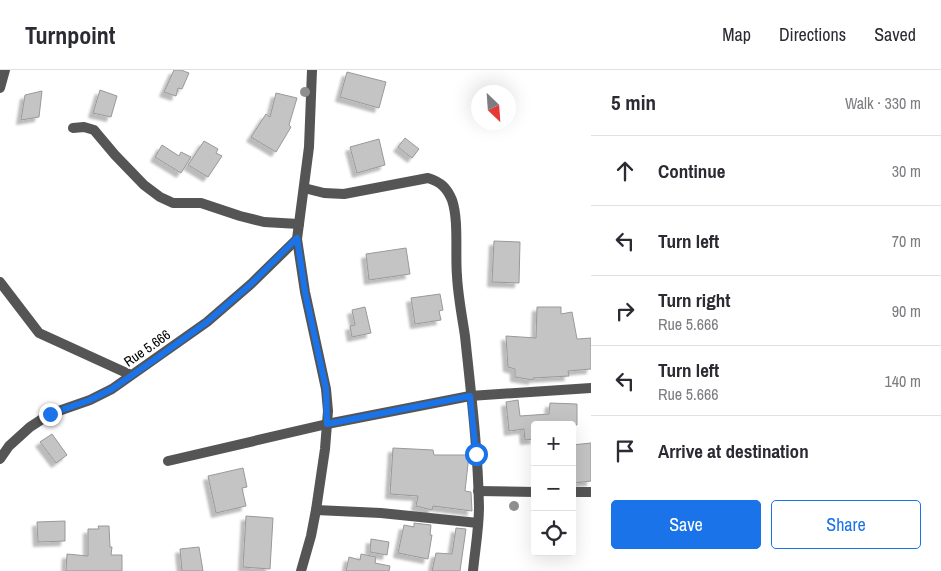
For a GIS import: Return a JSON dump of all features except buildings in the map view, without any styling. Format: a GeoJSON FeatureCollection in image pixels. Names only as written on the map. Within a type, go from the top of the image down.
{"type":"FeatureCollection","features":[{"type":"Feature","properties":{"kind":"street"},"geometry":{"type":"LineString","coordinates":[[0,88],[5,70]]}},
{"type":"Feature","properties":{"kind":"street"},"geometry":{"type":"LineString","coordinates":[[301,571],[316,510],[327,424],[326,389],[305,292],[297,238],[309,147],[312,70]]}},
{"type":"Feature","properties":{"kind":"street"},"geometry":{"type":"LineString","coordinates":[[73,128],[84,127],[94,130],[144,185],[173,203],[201,203],[264,222],[299,224]]}},
{"type":"Feature","properties":{"kind":"street"},"geometry":{"type":"LineString","coordinates":[[304,188],[324,193],[344,194],[428,178],[439,181],[447,190],[452,202],[455,219],[456,276],[470,396],[478,491],[478,522],[473,571]]}},
{"type":"Feature","properties":{"kind":"street","name":"Rue 5.666"},"geometry":{"type":"LineString","coordinates":[[0,459],[9,446],[50,414],[90,400],[112,389],[207,322],[251,284],[297,238]]}},
{"type":"Feature","properties":{"kind":"street"},"geometry":{"type":"LineString","coordinates":[[0,282],[39,333],[131,375]]}},
{"type":"Feature","properties":{"kind":"street"},"geometry":{"type":"LineString","coordinates":[[168,461],[327,424],[470,396],[591,388]]}},
{"type":"Feature","properties":{"kind":"street"},"geometry":{"type":"LineString","coordinates":[[478,491],[531,492]]}},
{"type":"Feature","properties":{"kind":"street"},"geometry":{"type":"LineString","coordinates":[[576,492],[591,492]]}},
{"type":"Feature","properties":{"kind":"street"},"geometry":{"type":"LineString","coordinates":[[316,510],[381,513],[478,522]]}},
{"type":"Feature","properties":{"kind":"route"},"geometry":{"type":"LineString","coordinates":[[50,414],[90,400],[112,389],[154,360],[207,322],[251,284],[297,238],[305,292],[326,389],[327,424],[470,396],[476,454]]}}]}
